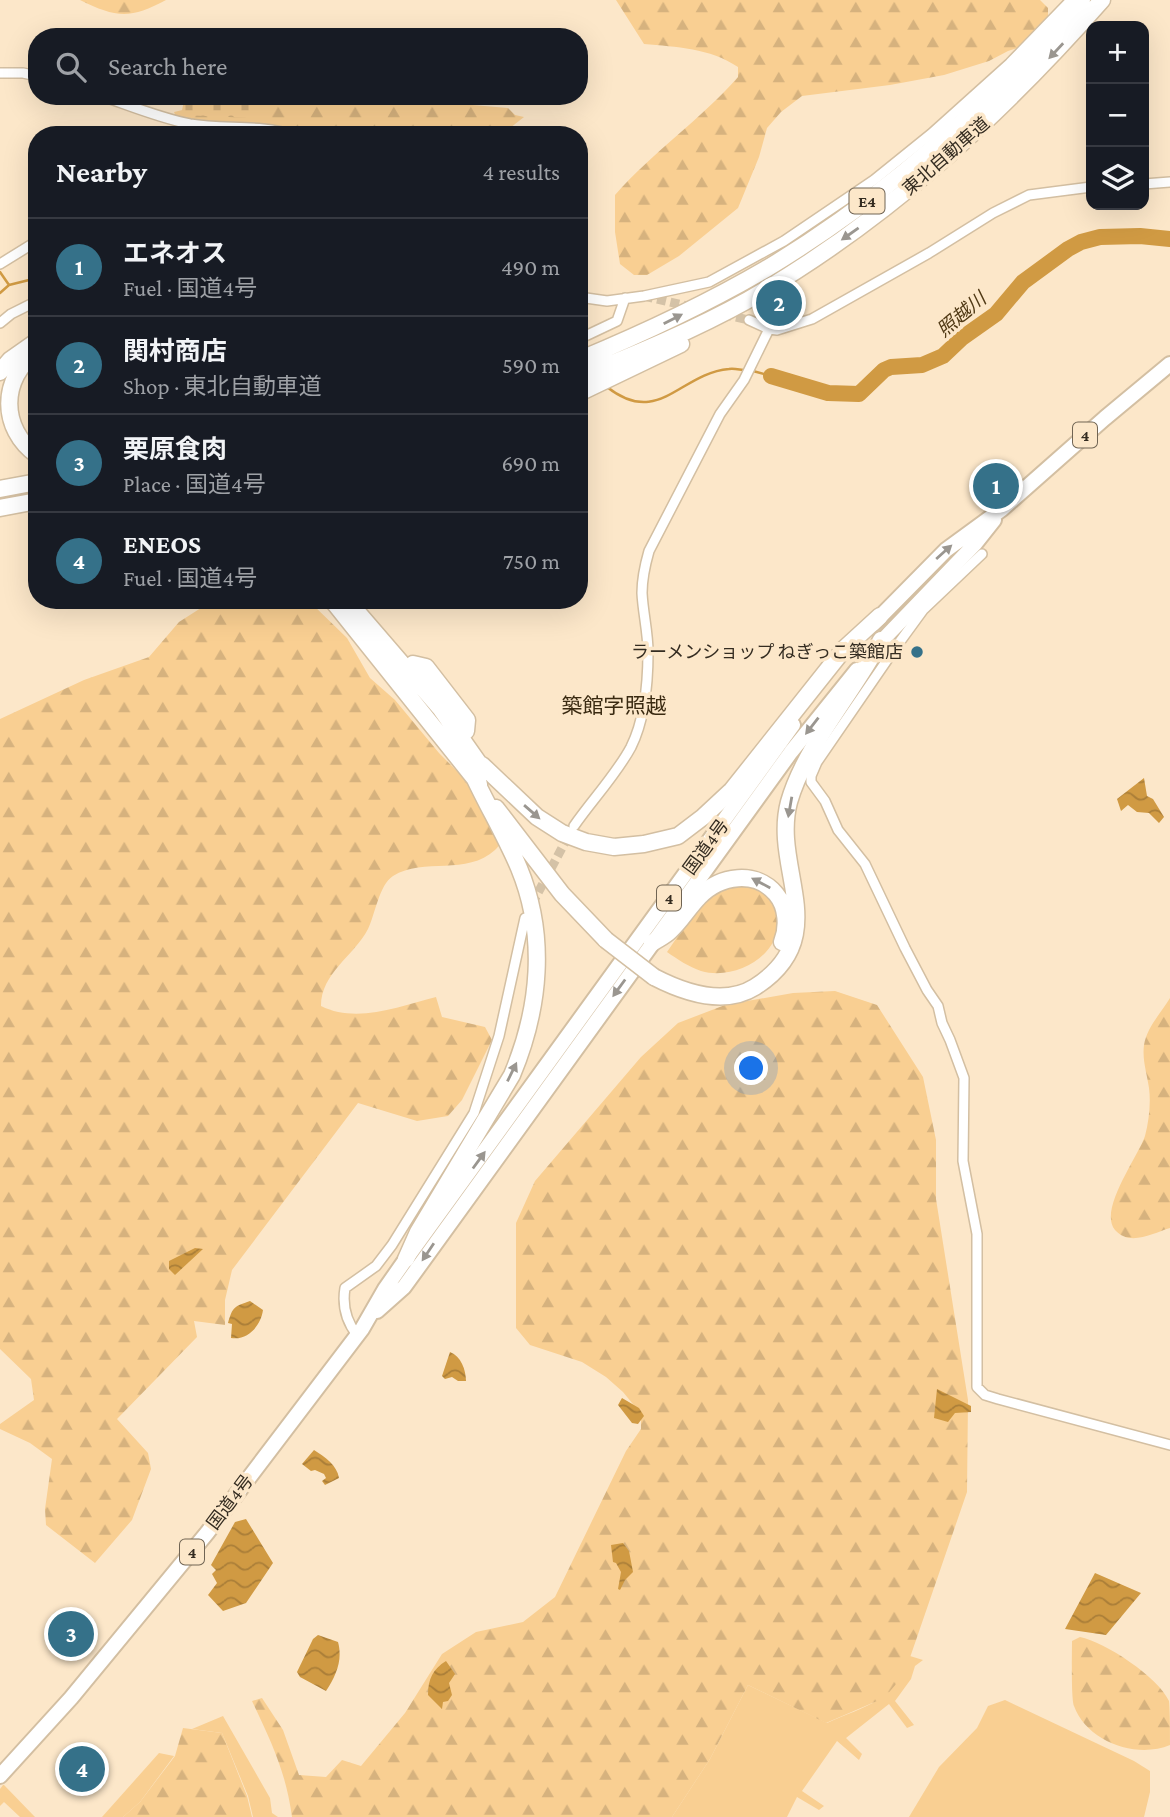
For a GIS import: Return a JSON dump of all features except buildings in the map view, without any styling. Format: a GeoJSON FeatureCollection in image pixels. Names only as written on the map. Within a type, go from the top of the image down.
{"type":"FeatureCollection","features":[{"type":"Feature","properties":{"kind":"highway","name":"東北自動車道"},"geometry":{"type":"LineString","coordinates":[[588,372],[611,347],[709,301],[766,268],[804,245],[886,187],[961,124],[1012,76],[1082,0]]}},
{"type":"Feature","properties":{"kind":"highway","name":"東北自動車道"},"geometry":{"type":"LineString","coordinates":[[588,377],[680,345],[749,303],[896,200],[971,136],[1020,89],[1102,0]]}},
{"type":"Feature","properties":{"kind":"highway"},"geometry":{"type":"LineString","coordinates":[[0,372],[10,360],[28,347]]}},
{"type":"Feature","properties":{"kind":"highway"},"geometry":{"type":"LineString","coordinates":[[28,359],[13,374],[4,398],[9,427],[16,438],[28,448]]}},
{"type":"Feature","properties":{"kind":"highway","name":"国道4号"},"geometry":{"type":"LineString","coordinates":[[0,1776],[71,1698],[207,1533],[357,1335],[406,1259],[778,745],[880,616],[946,550],[1002,509],[1170,364]]}},
{"type":"Feature","properties":{"kind":"highway"},"geometry":{"type":"LineString","coordinates":[[0,489],[28,484]]}},
{"type":"Feature","properties":{"kind":"highway"},"geometry":{"type":"LineString","coordinates":[[0,510],[28,503]]}},
{"type":"Feature","properties":{"kind":"highway"},"geometry":{"type":"LineString","coordinates":[[0,510],[28,508]]}},
{"type":"Feature","properties":{"kind":"highway","name":"国道4号"},"geometry":{"type":"LineString","coordinates":[[370,1317],[404,1287],[791,752],[881,640],[931,596],[1002,509]]}},
{"type":"Feature","properties":{"kind":"highway"},"geometry":{"type":"LineString","coordinates":[[336,609],[396,655],[413,664],[466,738],[473,765],[525,884],[536,935],[536,992],[526,1039],[512,1075],[418,1233],[406,1259]]}},
{"type":"Feature","properties":{"kind":"highway"},"geometry":{"type":"LineString","coordinates":[[342,609],[363,629]]}},
{"type":"Feature","properties":{"kind":"highway"},"geometry":{"type":"LineString","coordinates":[[352,609],[401,688],[473,765],[537,817],[562,833],[586,842],[614,847],[644,844],[678,836],[704,817],[732,790],[844,649],[880,616]]}},
{"type":"Feature","properties":{"kind":"highway"},"geometry":{"type":"LineString","coordinates":[[357,609],[363,629]]}},
{"type":"Feature","properties":{"kind":"highway"},"geometry":{"type":"LineString","coordinates":[[473,765],[562,894],[610,936],[656,972],[697,995],[734,995],[751,990],[779,967],[791,947],[797,926],[796,899],[788,854],[788,805],[799,774],[865,671],[881,640]]}},
{"type":"Feature","properties":{"kind":"highway"},"geometry":{"type":"LineString","coordinates":[[396,655],[466,738]]}},
{"type":"Feature","properties":{"kind":"highway"},"geometry":{"type":"LineString","coordinates":[[652,943],[670,931],[701,894],[719,882],[734,878],[750,878],[767,885],[779,897],[785,912],[784,938],[776,953],[754,976],[737,983],[709,986],[656,972]]}},
{"type":"Feature","properties":{"kind":"street"},"geometry":{"type":"LineString","coordinates":[[588,298],[607,301],[709,282],[784,241],[874,180],[932,134],[1010,63],[1071,0]]}},
{"type":"Feature","properties":{"kind":"street"},"geometry":{"type":"LineString","coordinates":[[0,73],[28,74]]}},
{"type":"Feature","properties":{"kind":"street"},"geometry":{"type":"LineString","coordinates":[[126,105],[191,124],[225,126]]}},
{"type":"Feature","properties":{"kind":"street"},"geometry":{"type":"LineString","coordinates":[[1149,184],[1170,182]]}},
{"type":"Feature","properties":{"kind":"street"},"geometry":{"type":"LineString","coordinates":[[749,320],[769,329],[786,328],[812,319],[929,253],[993,213],[1029,195],[1086,188]]}},
{"type":"Feature","properties":{"kind":"street"},"geometry":{"type":"LineString","coordinates":[[0,264],[28,247]]}},
{"type":"Feature","properties":{"kind":"street"},"geometry":{"type":"LineString","coordinates":[[588,335],[617,321],[625,298]]}},
{"type":"Feature","properties":{"kind":"street"},"geometry":{"type":"LineString","coordinates":[[0,323],[28,306]]}},
{"type":"Feature","properties":{"kind":"street"},"geometry":{"type":"LineString","coordinates":[[574,826],[618,767],[639,726],[648,674],[649,650],[642,595],[643,573],[649,551],[720,414],[744,380],[769,329]]}},
{"type":"Feature","properties":{"kind":"street"},"geometry":{"type":"LineString","coordinates":[[982,554],[931,596],[817,762],[811,782],[825,801],[838,830],[865,864],[905,948],[938,1006],[964,1078],[963,1161],[977,1234],[977,1387],[985,1395],[998,1399],[1170,1445]]}},
{"type":"Feature","properties":{"kind":"street"},"geometry":{"type":"LineString","coordinates":[[914,581],[931,596]]}},
{"type":"Feature","properties":{"kind":"street"},"geometry":{"type":"LineString","coordinates":[[357,1335],[348,1324],[343,1300],[345,1288],[376,1266],[392,1245],[474,1112],[499,1036],[525,918]]}},
{"type":"Feature","properties":{"kind":"green space"},"geometry":{"type":"Polygon","coordinates":[[[80,0],[166,0],[143,11],[123,14],[80,0]]]}},
{"type":"Feature","properties":{"kind":"green space"},"geometry":{"type":"Polygon","coordinates":[[[616,0],[1040,0],[1048,8],[1048,19],[1026,45],[989,61],[944,75],[802,96],[781,112],[767,128],[759,157],[738,208],[679,256],[647,275],[634,275],[620,264],[615,232],[615,195],[723,93],[738,77],[738,67],[704,52],[644,44],[616,0]]]}},
{"type":"Feature","properties":{"kind":"green space"},"geometry":{"type":"Polygon","coordinates":[[[183,105],[253,105],[252,118],[181,115],[183,105]]]}},
{"type":"Feature","properties":{"kind":"green space"},"geometry":{"type":"Polygon","coordinates":[[[203,105],[472,105],[508,108],[515,115],[524,117],[513,126],[179,126],[174,112],[203,105]]]}},
{"type":"Feature","properties":{"kind":"green space"},"geometry":{"type":"Polygon","coordinates":[[[199,609],[317,609],[347,638],[370,678],[395,700],[439,753],[457,771],[492,797],[505,831],[497,848],[484,858],[472,862],[405,870],[388,880],[368,929],[326,984],[321,1006],[349,1013],[379,1012],[436,997],[442,1017],[485,1027],[492,1040],[462,1100],[448,1116],[417,1121],[358,1103],[232,1270],[225,1300],[225,1325],[194,1321],[197,1337],[117,1419],[148,1453],[151,1469],[132,1520],[95,1563],[46,1525],[45,1509],[52,1459],[30,1443],[0,1429],[0,1424],[34,1400],[31,1379],[0,1349],[0,719],[84,680],[149,657],[179,622],[199,609]]]}},
{"type":"Feature","properties":{"kind":"green space"},"geometry":{"type":"Polygon","coordinates":[[[749,884],[761,887],[768,893],[776,907],[778,923],[776,937],[758,959],[731,972],[716,973],[701,971],[667,952],[711,892],[749,884]]]}},
{"type":"Feature","properties":{"kind":"green space"},"geometry":{"type":"Polygon","coordinates":[[[835,991],[877,1005],[923,1077],[936,1140],[936,1199],[968,1400],[967,1492],[904,1675],[884,1698],[826,1723],[748,1685],[710,1759],[672,1817],[292,1817],[282,1771],[252,1701],[262,1698],[283,1730],[299,1775],[326,1777],[342,1760],[361,1766],[405,1713],[442,1654],[476,1632],[523,1622],[555,1597],[626,1451],[641,1429],[641,1414],[606,1377],[582,1362],[530,1345],[516,1328],[516,1223],[535,1181],[641,1057],[678,1023],[725,1005],[793,993],[835,991]]]}},
{"type":"Feature","properties":{"kind":"green space"},"geometry":{"type":"Polygon","coordinates":[[[1170,998],[1170,1228],[1142,1237],[1128,1238],[1115,1230],[1111,1221],[1112,1210],[1115,1197],[1141,1145],[1148,1124],[1150,1100],[1144,1045],[1151,1026],[1170,998]]]}},
{"type":"Feature","properties":{"kind":"green space"},"geometry":{"type":"Polygon","coordinates":[[[1080,1637],[1103,1646],[1130,1662],[1163,1692],[1169,1701],[1170,1745],[1143,1750],[1114,1744],[1101,1738],[1081,1719],[1074,1706],[1072,1675],[1072,1641],[1080,1637]]]}},
{"type":"Feature","properties":{"kind":"green space"},"geometry":{"type":"Polygon","coordinates":[[[910,1656],[923,1660],[915,1666],[911,1679],[895,1701],[914,1725],[907,1728],[889,1704],[846,1738],[862,1754],[859,1760],[837,1741],[802,1791],[824,1806],[819,1810],[797,1797],[787,1817],[672,1817],[710,1759],[748,1685],[827,1723],[867,1706],[887,1693],[896,1683],[910,1656]]]}},
{"type":"Feature","properties":{"kind":"green space"},"geometry":{"type":"Polygon","coordinates":[[[1005,1700],[1150,1771],[1150,1792],[1144,1817],[909,1817],[939,1767],[977,1728],[988,1706],[1005,1700]]]}},
{"type":"Feature","properties":{"kind":"green space"},"geometry":{"type":"Polygon","coordinates":[[[223,1716],[270,1798],[272,1813],[278,1817],[253,1817],[248,1796],[222,1733],[192,1729],[223,1716]]]}},
{"type":"Feature","properties":{"kind":"green space"},"geometry":{"type":"Polygon","coordinates":[[[183,1728],[222,1733],[247,1796],[252,1817],[123,1817],[140,1802],[175,1756],[183,1728]]]}},
{"type":"Feature","properties":{"kind":"green space"},"geometry":{"type":"Polygon","coordinates":[[[159,1753],[174,1756],[140,1802],[123,1817],[102,1817],[159,1753]]]}},
{"type":"Feature","properties":{"kind":"green space"},"geometry":{"type":"Polygon","coordinates":[[[3,1785],[35,1817],[20,1817],[4,1802],[0,1806],[0,1789],[3,1785]]]}},
{"type":"Feature","properties":{"kind":"water"},"geometry":{"type":"Polygon","coordinates":[[[1144,778],[1147,796],[1153,799],[1164,817],[1159,823],[1149,813],[1137,812],[1128,805],[1121,811],[1117,799],[1144,778]]]}},
{"type":"Feature","properties":{"kind":"water"},"geometry":{"type":"Polygon","coordinates":[[[195,1248],[203,1249],[175,1275],[169,1269],[169,1261],[195,1248]]]}},
{"type":"Feature","properties":{"kind":"water"},"geometry":{"type":"Polygon","coordinates":[[[250,1301],[263,1310],[260,1321],[253,1331],[243,1337],[231,1338],[232,1324],[228,1323],[231,1313],[237,1306],[250,1301]]]}},
{"type":"Feature","properties":{"kind":"water"},"geometry":{"type":"Polygon","coordinates":[[[450,1352],[462,1364],[466,1381],[458,1381],[452,1377],[445,1379],[442,1376],[450,1352]]]}},
{"type":"Feature","properties":{"kind":"water"},"geometry":{"type":"Polygon","coordinates":[[[937,1389],[971,1406],[971,1412],[955,1413],[948,1422],[934,1418],[937,1389]]]}},
{"type":"Feature","properties":{"kind":"water"},"geometry":{"type":"Polygon","coordinates":[[[622,1398],[639,1408],[644,1416],[638,1424],[632,1423],[618,1405],[622,1398]]]}},
{"type":"Feature","properties":{"kind":"water"},"geometry":{"type":"Polygon","coordinates":[[[314,1450],[333,1465],[339,1478],[325,1485],[322,1481],[326,1478],[324,1474],[311,1471],[302,1464],[314,1450]]]}},
{"type":"Feature","properties":{"kind":"water"},"geometry":{"type":"Polygon","coordinates":[[[246,1519],[273,1563],[246,1603],[223,1611],[208,1595],[217,1583],[212,1574],[216,1570],[211,1565],[235,1522],[246,1519]]]}},
{"type":"Feature","properties":{"kind":"water"},"geometry":{"type":"Polygon","coordinates":[[[623,1543],[629,1551],[633,1572],[620,1590],[621,1572],[613,1562],[611,1545],[623,1543]]]}},
{"type":"Feature","properties":{"kind":"water"},"geometry":{"type":"Polygon","coordinates":[[[1095,1573],[1141,1593],[1106,1635],[1065,1629],[1095,1573]]]}},
{"type":"Feature","properties":{"kind":"water"},"geometry":{"type":"Polygon","coordinates":[[[318,1635],[338,1642],[340,1655],[338,1668],[326,1691],[300,1677],[297,1672],[313,1639],[318,1635]]]}},
{"type":"Feature","properties":{"kind":"water"},"geometry":{"type":"Polygon","coordinates":[[[446,1661],[455,1674],[449,1683],[452,1695],[448,1701],[443,1702],[442,1709],[428,1695],[428,1689],[435,1671],[446,1661]]]}},
{"type":"Feature","properties":{"kind":"waterway","name":"照越川"},"geometry":{"type":"LineString","coordinates":[[771,376],[828,393],[859,394],[884,370],[922,365],[943,356],[962,338],[996,314],[1023,282],[1081,242],[1100,237],[1140,236],[1170,239]]}},
{"type":"Feature","properties":{"kind":"waterway"},"geometry":{"type":"LineString","coordinates":[[0,272],[9,285]]}},
{"type":"Feature","properties":{"kind":"waterway"},"geometry":{"type":"LineString","coordinates":[[0,293],[9,285],[28,280]]}},
{"type":"Feature","properties":{"kind":"waterway"},"geometry":{"type":"LineString","coordinates":[[607,387],[625,398],[641,402],[669,395],[712,373],[731,369],[746,370]]}},
{"type":"Feature","properties":{"kind":"waterway"},"geometry":{"type":"LineString","coordinates":[[753,371],[771,376]]}},
{"type":"Feature","properties":{"kind":"tunnel"},"geometry":{"type":"LineString","coordinates":[[644,296],[749,320]]}},
{"type":"Feature","properties":{"kind":"tunnel"},"geometry":{"type":"LineString","coordinates":[[532,904],[570,833]]}},
{"type":"Feature","properties":{"kind":"place","name":"関村商店"},"geometry":{"type":"Point","coordinates":[779,303]}},
{"type":"Feature","properties":{"kind":"place","name":"エネオス"},"geometry":{"type":"Point","coordinates":[996,486]}},
{"type":"Feature","properties":{"kind":"place","name":"ラーメンショップ ねぎっこ築館店"},"geometry":{"type":"Point","coordinates":[917,652]}},
{"type":"Feature","properties":{"kind":"place","name":"栗原食肉"},"geometry":{"type":"Point","coordinates":[71,1634]}},
{"type":"Feature","properties":{"kind":"place","name":"ENEOS"},"geometry":{"type":"Point","coordinates":[82,1769]}},
{"type":"Feature","properties":{"kind":"district","name":"築館字照越"},"geometry":{"type":"Point","coordinates":[614,706]}}]}
